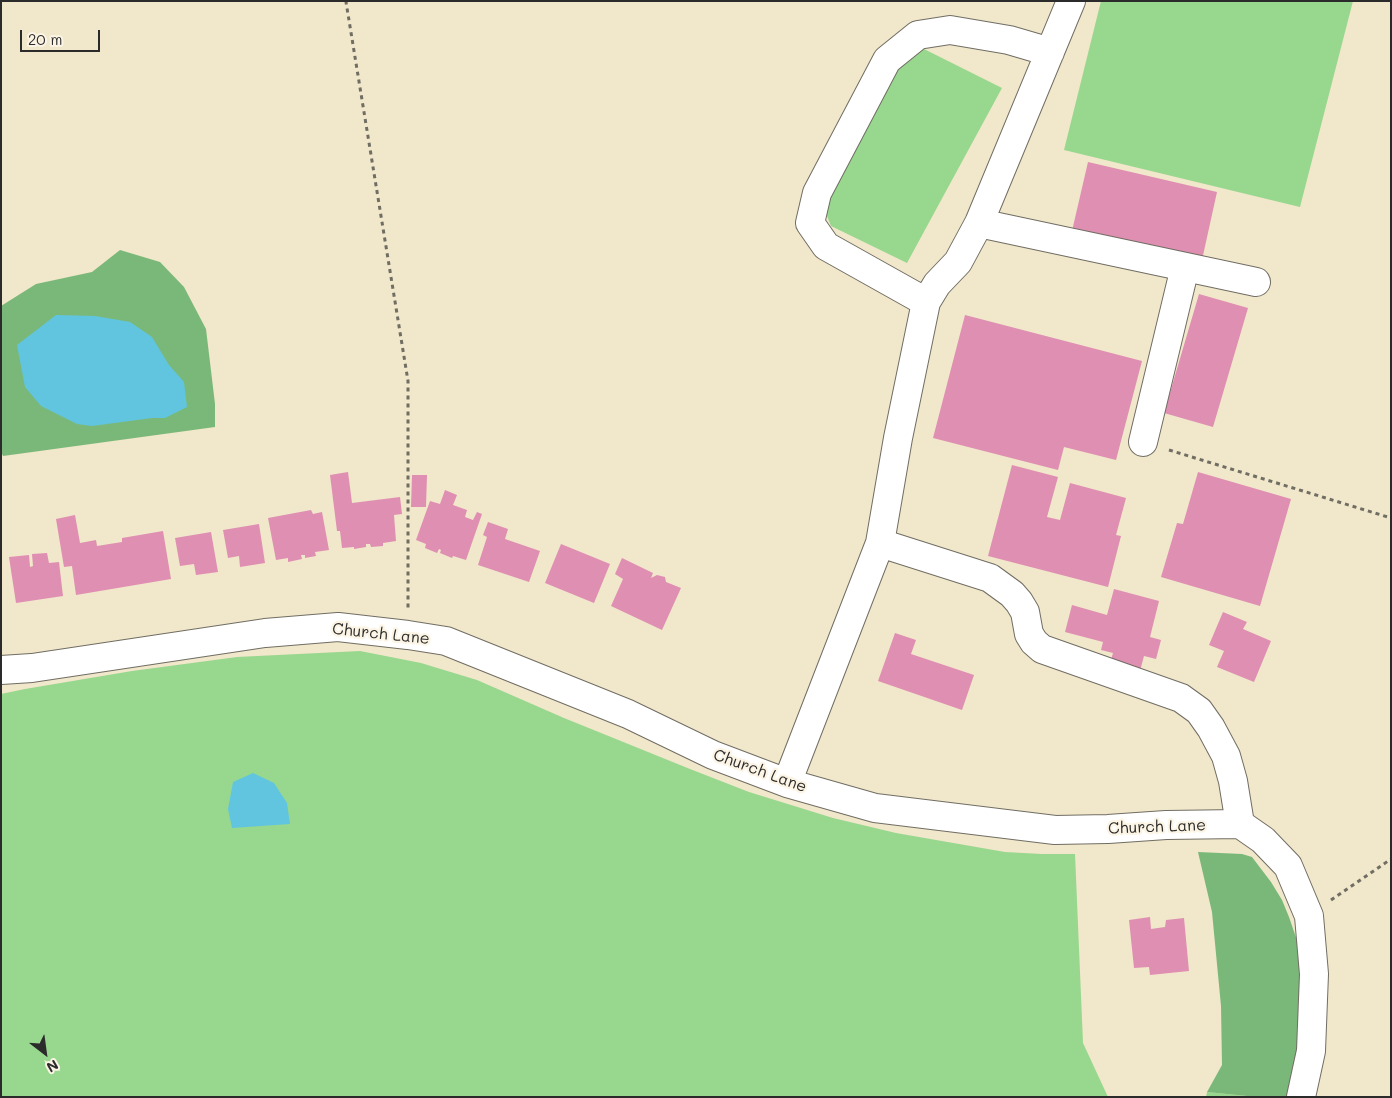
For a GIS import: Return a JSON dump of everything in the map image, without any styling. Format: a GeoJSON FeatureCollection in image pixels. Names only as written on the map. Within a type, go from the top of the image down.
{"type":"FeatureCollection","features":[{"type":"Feature","properties":{"kind":"street"},"geometry":{"type":"LineString","coordinates":[[787,783],[880,543],[898,438],[926,302],[937,284],[958,262],[979,223],[1071,1]]}},
{"type":"Feature","properties":{"kind":"street"},"geometry":{"type":"LineString","coordinates":[[926,302],[826,246],[810,223],[817,192],[887,60],[918,35],[950,30],[1010,40],[1050,52]]}},
{"type":"Feature","properties":{"kind":"street"},"geometry":{"type":"LineString","coordinates":[[979,223],[1256,282]]}},
{"type":"Feature","properties":{"kind":"street"},"geometry":{"type":"LineString","coordinates":[[1142,442],[1185,267]]}},
{"type":"Feature","properties":{"kind":"street"},"geometry":{"type":"LineString","coordinates":[[880,543],[990,578],[1020,602],[1025,612],[1029,634],[1034,642],[1042,648],[1181,698],[1199,711],[1211,728],[1226,756],[1233,781],[1240,824],[1263,840],[1288,866],[1309,916],[1314,974],[1311,1051],[1301,1097]]}},
{"type":"Feature","properties":{"kind":"street","name":"Church Lane"},"geometry":{"type":"LineString","coordinates":[[1,670],[42,666],[265,633],[338,627],[408,635],[446,642],[628,714],[713,755],[787,783],[876,808],[1055,830],[1240,824]]}},
{"type":"Feature","properties":{"kind":"path"},"geometry":{"type":"LineString","coordinates":[[347,1],[408,381],[408,635]]}},
{"type":"Feature","properties":{"kind":"path"},"geometry":{"type":"LineString","coordinates":[[1142,442],[1391,518]]}},
{"type":"Feature","properties":{"kind":"path"},"geometry":{"type":"LineString","coordinates":[[1309,916],[1391,859]]}},
{"type":"Feature","properties":{"kind":"green space"},"geometry":{"type":"Polygon","coordinates":[[[1101,1],[1353,1],[1300,207],[1064,150],[1101,1]]]}},
{"type":"Feature","properties":{"kind":"green space"},"geometry":{"type":"Polygon","coordinates":[[[922,48],[1002,88],[907,263],[831,226],[823,206],[902,56],[922,48]]]}},
{"type":"Feature","properties":{"kind":"green space"},"geometry":{"type":"Polygon","coordinates":[[[120,250],[160,262],[184,287],[206,329],[215,404],[215,427],[3,456],[1,452],[1,306],[36,284],[92,272],[120,250]]]}},
{"type":"Feature","properties":{"kind":"green space"},"geometry":{"type":"Polygon","coordinates":[[[360,651],[421,663],[477,680],[564,718],[749,792],[833,818],[896,833],[1005,852],[1075,854],[1083,1043],[1108,1097],[1,1097],[1,694],[132,671],[237,657],[360,651]]]}},
{"type":"Feature","properties":{"kind":"green space"},"geometry":{"type":"Polygon","coordinates":[[[1198,852],[1242,854],[1252,857],[1271,882],[1282,900],[1289,917],[1301,952],[1307,990],[1291,1097],[1257,1097],[1207,1092],[1222,1065],[1221,1006],[1212,912],[1198,852]]]}},
{"type":"Feature","properties":{"kind":"green space"},"geometry":{"type":"Polygon","coordinates":[[[1207,1092],[1257,1097],[1206,1097],[1207,1092]]]}},
{"type":"Feature","properties":{"kind":"water"},"geometry":{"type":"Polygon","coordinates":[[[56,315],[95,316],[130,322],[152,337],[169,365],[184,382],[187,407],[165,418],[92,426],[77,424],[41,406],[25,387],[17,345],[56,315]]]}},
{"type":"Feature","properties":{"kind":"water"},"geometry":{"type":"Polygon","coordinates":[[[253,773],[274,783],[287,803],[290,824],[232,828],[228,809],[233,782],[253,773]]]}},
{"type":"Feature","properties":{"kind":"building"},"geometry":{"type":"Polygon","coordinates":[[[1088,162],[1217,192],[1202,260],[1072,231],[1088,162]]]}},
{"type":"Feature","properties":{"kind":"building"},"geometry":{"type":"Polygon","coordinates":[[[1199,294],[1248,308],[1213,427],[1164,413],[1199,294]]]}},
{"type":"Feature","properties":{"kind":"building"},"geometry":{"type":"Polygon","coordinates":[[[965,315],[1142,361],[1116,460],[1064,447],[1058,470],[933,438],[965,315]]]}},
{"type":"Feature","properties":{"kind":"building"},"geometry":{"type":"Polygon","coordinates":[[[1012,465],[1058,477],[1047,517],[1060,520],[1070,483],[1126,498],[1116,535],[1121,536],[1108,587],[988,556],[1012,465]]]}},
{"type":"Feature","properties":{"kind":"building"},"geometry":{"type":"Polygon","coordinates":[[[348,472],[352,503],[400,497],[402,514],[394,515],[396,541],[383,543],[383,546],[371,547],[370,544],[366,544],[366,547],[354,549],[354,547],[342,548],[340,531],[337,531],[330,475],[348,472]]]}},
{"type":"Feature","properties":{"kind":"building"},"geometry":{"type":"Polygon","coordinates":[[[1198,472],[1291,499],[1260,606],[1161,577],[1177,523],[1183,524],[1198,472]]]}},
{"type":"Feature","properties":{"kind":"building"},"geometry":{"type":"Polygon","coordinates":[[[412,475],[427,475],[426,507],[411,507],[412,475]]]}},
{"type":"Feature","properties":{"kind":"building"},"geometry":{"type":"Polygon","coordinates":[[[445,490],[457,495],[453,505],[467,510],[465,517],[473,520],[477,512],[482,514],[466,560],[453,556],[452,558],[440,553],[441,550],[439,549],[437,553],[425,548],[426,544],[416,540],[430,501],[440,504],[445,490]]]}},
{"type":"Feature","properties":{"kind":"building"},"geometry":{"type":"Polygon","coordinates":[[[311,510],[313,514],[322,512],[329,550],[315,552],[316,556],[305,558],[305,555],[301,555],[302,559],[288,562],[288,558],[276,560],[268,518],[311,510]]]}},
{"type":"Feature","properties":{"kind":"building"},"geometry":{"type":"Polygon","coordinates":[[[75,515],[80,543],[96,540],[97,546],[122,542],[122,538],[163,531],[171,579],[76,595],[72,566],[64,567],[56,519],[75,515]]]}},
{"type":"Feature","properties":{"kind":"building"},"geometry":{"type":"Polygon","coordinates":[[[488,522],[508,529],[505,539],[540,551],[529,582],[478,565],[487,537],[483,535],[488,522]]]}},
{"type":"Feature","properties":{"kind":"building"},"geometry":{"type":"Polygon","coordinates":[[[259,524],[265,563],[240,567],[239,556],[228,558],[223,530],[259,524]]]}},
{"type":"Feature","properties":{"kind":"building"},"geometry":{"type":"Polygon","coordinates":[[[211,532],[218,572],[196,575],[194,564],[180,566],[175,538],[211,532]]]}},
{"type":"Feature","properties":{"kind":"building"},"geometry":{"type":"Polygon","coordinates":[[[561,544],[610,564],[594,603],[545,583],[561,544]]]}},
{"type":"Feature","properties":{"kind":"building"},"geometry":{"type":"Polygon","coordinates":[[[47,553],[49,563],[59,562],[63,596],[16,603],[9,557],[29,555],[30,567],[33,566],[32,554],[47,553]]]}},
{"type":"Feature","properties":{"kind":"building"},"geometry":{"type":"Polygon","coordinates":[[[622,558],[653,573],[651,578],[657,575],[665,577],[666,582],[681,588],[662,630],[611,606],[623,579],[615,574],[622,558]]]}},
{"type":"Feature","properties":{"kind":"building"},"geometry":{"type":"Polygon","coordinates":[[[1114,589],[1159,601],[1150,637],[1161,640],[1156,659],[1144,656],[1140,671],[1110,663],[1113,653],[1101,650],[1103,642],[1065,632],[1072,605],[1107,615],[1114,589]]]}},
{"type":"Feature","properties":{"kind":"building"},"geometry":{"type":"Polygon","coordinates":[[[1223,612],[1247,622],[1243,629],[1271,641],[1254,682],[1217,667],[1224,651],[1209,645],[1223,612]]]}},
{"type":"Feature","properties":{"kind":"building"},"geometry":{"type":"Polygon","coordinates":[[[895,633],[916,640],[911,654],[974,675],[962,710],[878,681],[895,633]]]}},
{"type":"Feature","properties":{"kind":"building"},"geometry":{"type":"Polygon","coordinates":[[[1150,917],[1151,929],[1165,927],[1166,920],[1184,918],[1189,971],[1150,975],[1149,967],[1134,968],[1129,920],[1150,917]]]}}]}
